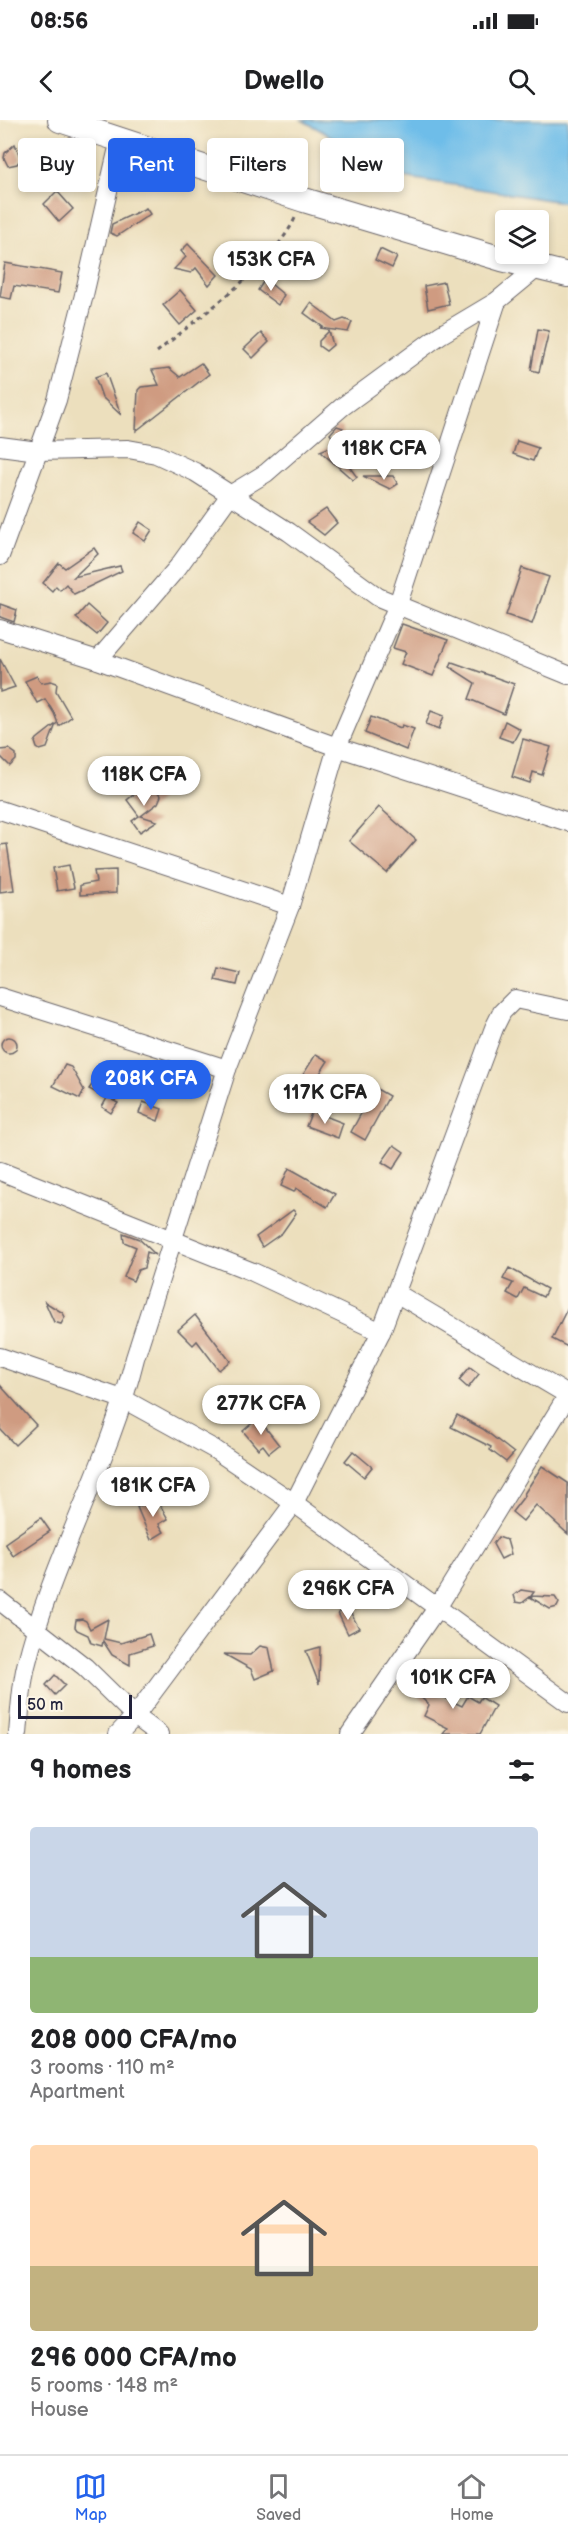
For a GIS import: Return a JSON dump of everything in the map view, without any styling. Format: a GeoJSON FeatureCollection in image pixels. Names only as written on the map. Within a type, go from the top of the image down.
{"type":"FeatureCollection","features":[{"type":"Feature","properties":{"kind":"main road"},"geometry":{"type":"LineString","coordinates":[[60,120],[117,138]]}},
{"type":"Feature","properties":{"kind":"main road"},"geometry":{"type":"LineString","coordinates":[[195,164],[304,200],[568,275]]}},
{"type":"Feature","properties":{"kind":"street"},"geometry":{"type":"LineString","coordinates":[[0,556],[57,400],[108,190]]}},
{"type":"Feature","properties":{"kind":"street"},"geometry":{"type":"LineString","coordinates":[[98,660],[178,567],[230,495],[266,473],[342,407],[440,335],[497,301],[537,268]]}},
{"type":"Feature","properties":{"kind":"street"},"geometry":{"type":"LineString","coordinates":[[18,1734],[26,1668],[64,1548],[124,1400],[135,1358],[227,1069],[290,906],[337,747],[397,607],[497,301]]}},
{"type":"Feature","properties":{"kind":"street"},"geometry":{"type":"LineString","coordinates":[[0,446],[38,451],[128,449],[156,454],[195,471],[289,532],[378,597],[397,607],[568,675]]}},
{"type":"Feature","properties":{"kind":"street"},"geometry":{"type":"LineString","coordinates":[[0,629],[98,660],[337,747],[568,822]]}},
{"type":"Feature","properties":{"kind":"street"},"geometry":{"type":"LineString","coordinates":[[0,810],[290,906]]}},
{"type":"Feature","properties":{"kind":"street"},"geometry":{"type":"LineString","coordinates":[[0,997],[227,1069]]}},
{"type":"Feature","properties":{"kind":"street"},"geometry":{"type":"LineString","coordinates":[[118,1734],[135,1716],[294,1503],[381,1332],[494,1028],[502,1012],[514,999],[568,1010]]}},
{"type":"Feature","properties":{"kind":"street"},"geometry":{"type":"LineString","coordinates":[[0,1171],[253,1272],[381,1332]]}},
{"type":"Feature","properties":{"kind":"street"},"geometry":{"type":"LineString","coordinates":[[350,1734],[437,1608],[568,1395],[396,1293]]}},
{"type":"Feature","properties":{"kind":"street"},"geometry":{"type":"LineString","coordinates":[[0,1357],[124,1400],[214,1449],[294,1503],[568,1703]]}},
{"type":"Feature","properties":{"kind":"street"},"geometry":{"type":"LineString","coordinates":[[0,1601],[85,1666],[135,1716],[159,1734]]}},
{"type":"Feature","properties":{"kind":"path"},"geometry":{"type":"LineString","coordinates":[[157,352],[271,255],[291,230],[304,200]]}},
{"type":"Feature","properties":{"kind":"water"},"geometry":{"type":"Polygon","coordinates":[[[302,120],[568,120],[568,203],[404,177],[404,138],[334,138],[302,120]]]}},
{"type":"Feature","properties":{"kind":"building"},"geometry":{"type":"Polygon","coordinates":[[[15,144],[18,152],[17,164],[8,166],[4,158],[5,153],[15,144]]]}},
{"type":"Feature","properties":{"kind":"building"},"geometry":{"type":"Polygon","coordinates":[[[58,192],[73,209],[59,222],[44,204],[58,192]]]}},
{"type":"Feature","properties":{"kind":"building"},"geometry":{"type":"Polygon","coordinates":[[[146,208],[150,214],[117,236],[110,233],[112,224],[146,208]]]}},
{"type":"Feature","properties":{"kind":"building"},"geometry":{"type":"Polygon","coordinates":[[[188,244],[218,275],[209,285],[196,268],[191,273],[174,269],[186,257],[181,251],[188,244]]]}},
{"type":"Feature","properties":{"kind":"building"},"geometry":{"type":"Polygon","coordinates":[[[380,249],[397,257],[392,268],[375,260],[380,249]]]}},
{"type":"Feature","properties":{"kind":"building"},"geometry":{"type":"Polygon","coordinates":[[[5,263],[62,273],[58,293],[14,286],[11,299],[0,297],[5,263]]]}},
{"type":"Feature","properties":{"kind":"building"},"geometry":{"type":"Polygon","coordinates":[[[265,279],[284,295],[278,305],[258,290],[265,279]]]}},
{"type":"Feature","properties":{"kind":"building"},"geometry":{"type":"Polygon","coordinates":[[[444,282],[449,304],[428,309],[424,286],[444,282]]]}},
{"type":"Feature","properties":{"kind":"building"},"geometry":{"type":"Polygon","coordinates":[[[180,290],[197,310],[180,325],[163,305],[180,290]]]}},
{"type":"Feature","properties":{"kind":"building"},"geometry":{"type":"Polygon","coordinates":[[[311,303],[336,322],[344,319],[352,322],[348,332],[320,328],[323,327],[304,313],[311,303]]]}},
{"type":"Feature","properties":{"kind":"building"},"geometry":{"type":"Polygon","coordinates":[[[538,329],[549,331],[539,372],[531,370],[538,329]]]}},
{"type":"Feature","properties":{"kind":"building"},"geometry":{"type":"Polygon","coordinates":[[[329,331],[333,345],[326,351],[319,346],[319,341],[329,331]]]}},
{"type":"Feature","properties":{"kind":"building"},"geometry":{"type":"Polygon","coordinates":[[[261,333],[269,342],[253,358],[244,349],[261,333]]]}},
{"type":"Feature","properties":{"kind":"building"},"geometry":{"type":"Polygon","coordinates":[[[201,363],[209,374],[136,431],[138,390],[141,387],[159,385],[152,370],[169,368],[180,377],[201,363]]]}},
{"type":"Feature","properties":{"kind":"building"},"geometry":{"type":"Polygon","coordinates":[[[106,373],[121,415],[102,397],[95,377],[106,373]]]}},
{"type":"Feature","properties":{"kind":"building"},"geometry":{"type":"Polygon","coordinates":[[[337,426],[343,428],[342,443],[351,440],[348,452],[342,457],[357,477],[353,480],[320,451],[338,444],[330,434],[337,426]]]}},
{"type":"Feature","properties":{"kind":"building"},"geometry":{"type":"Polygon","coordinates":[[[517,441],[538,448],[533,461],[513,454],[517,441]]]}},
{"type":"Feature","properties":{"kind":"building"},"geometry":{"type":"Polygon","coordinates":[[[363,476],[393,476],[398,484],[390,489],[363,476]]]}},
{"type":"Feature","properties":{"kind":"building"},"geometry":{"type":"Polygon","coordinates":[[[326,509],[337,523],[324,535],[307,522],[326,509]]]}},
{"type":"Feature","properties":{"kind":"building"},"geometry":{"type":"Polygon","coordinates":[[[140,522],[152,530],[145,541],[133,533],[140,522]]]}},
{"type":"Feature","properties":{"kind":"building"},"geometry":{"type":"Polygon","coordinates":[[[94,548],[98,554],[74,577],[120,566],[122,571],[74,594],[66,584],[60,590],[56,586],[52,591],[43,583],[59,563],[65,568],[94,548]]]}},
{"type":"Feature","properties":{"kind":"building"},"geometry":{"type":"Polygon","coordinates":[[[522,568],[549,577],[532,624],[506,615],[522,568]]]}},
{"type":"Feature","properties":{"kind":"building"},"geometry":{"type":"Polygon","coordinates":[[[0,604],[17,610],[14,622],[0,617],[0,604]]]}},
{"type":"Feature","properties":{"kind":"building"},"geometry":{"type":"Polygon","coordinates":[[[87,605],[107,623],[97,635],[76,618],[87,605]]]}},
{"type":"Feature","properties":{"kind":"building"},"geometry":{"type":"Polygon","coordinates":[[[402,624],[448,640],[433,676],[401,664],[406,652],[393,648],[402,624]]]}},
{"type":"Feature","properties":{"kind":"building"},"geometry":{"type":"Polygon","coordinates":[[[0,659],[15,687],[0,692],[0,659]]]}},
{"type":"Feature","properties":{"kind":"building"},"geometry":{"type":"Polygon","coordinates":[[[452,662],[514,684],[504,714],[469,699],[475,683],[450,667],[452,662]]]}},
{"type":"Feature","properties":{"kind":"building"},"geometry":{"type":"Polygon","coordinates":[[[37,676],[41,683],[51,681],[57,683],[56,691],[71,717],[59,726],[45,699],[37,703],[25,681],[37,676]]]}},
{"type":"Feature","properties":{"kind":"building"},"geometry":{"type":"Polygon","coordinates":[[[431,711],[444,716],[439,729],[426,724],[431,711]]]}},
{"type":"Feature","properties":{"kind":"building"},"geometry":{"type":"Polygon","coordinates":[[[371,717],[401,728],[402,725],[414,729],[406,750],[365,733],[371,717]]]}},
{"type":"Feature","properties":{"kind":"building"},"geometry":{"type":"Polygon","coordinates":[[[505,721],[520,729],[513,742],[499,737],[505,721]]]}},
{"type":"Feature","properties":{"kind":"building"},"geometry":{"type":"Polygon","coordinates":[[[56,724],[47,748],[40,750],[37,748],[35,742],[37,739],[56,724]]]}},
{"type":"Feature","properties":{"kind":"building"},"geometry":{"type":"Polygon","coordinates":[[[523,739],[551,747],[542,775],[533,772],[530,783],[512,777],[523,739]]]}},
{"type":"Feature","properties":{"kind":"building"},"geometry":{"type":"Polygon","coordinates":[[[9,749],[16,754],[16,760],[10,766],[0,756],[0,750],[9,749]]]}},
{"type":"Feature","properties":{"kind":"building"},"geometry":{"type":"Polygon","coordinates":[[[133,764],[139,774],[108,791],[103,782],[133,764]]]}},
{"type":"Feature","properties":{"kind":"building"},"geometry":{"type":"Polygon","coordinates":[[[141,789],[156,790],[161,796],[158,803],[141,816],[157,821],[140,832],[132,821],[139,816],[127,800],[141,789]]]}},
{"type":"Feature","properties":{"kind":"building"},"geometry":{"type":"Polygon","coordinates":[[[379,807],[416,840],[387,873],[349,841],[379,807]]]}},
{"type":"Feature","properties":{"kind":"building"},"geometry":{"type":"Polygon","coordinates":[[[7,844],[14,890],[0,892],[0,845],[7,844]]]}},
{"type":"Feature","properties":{"kind":"building"},"geometry":{"type":"Polygon","coordinates":[[[69,865],[74,888],[57,891],[53,868],[69,865]]]}},
{"type":"Feature","properties":{"kind":"building"},"geometry":{"type":"Polygon","coordinates":[[[116,870],[116,893],[80,895],[80,885],[96,882],[94,871],[116,870]]]}},
{"type":"Feature","properties":{"kind":"building"},"geometry":{"type":"Polygon","coordinates":[[[218,968],[240,973],[237,985],[215,980],[218,968]]]}},
{"type":"Feature","properties":{"kind":"building"},"geometry":{"type":"Polygon","coordinates":[[[6,1037],[12,1037],[17,1045],[15,1051],[6,1053],[1,1048],[1,1042],[6,1037]]]}},
{"type":"Feature","properties":{"kind":"building"},"geometry":{"type":"Polygon","coordinates":[[[316,1054],[328,1061],[299,1106],[288,1099],[316,1054]]]}},
{"type":"Feature","properties":{"kind":"building"},"geometry":{"type":"Polygon","coordinates":[[[135,1059],[155,1069],[127,1070],[126,1063],[135,1059]]]}},
{"type":"Feature","properties":{"kind":"building"},"geometry":{"type":"Polygon","coordinates":[[[65,1065],[71,1067],[84,1090],[80,1099],[53,1086],[65,1065]]]}},
{"type":"Feature","properties":{"kind":"building"},"geometry":{"type":"Polygon","coordinates":[[[101,1072],[119,1088],[115,1101],[112,1100],[118,1103],[111,1113],[102,1107],[107,1098],[89,1089],[101,1072]]]}},
{"type":"Feature","properties":{"kind":"building"},"geometry":{"type":"Polygon","coordinates":[[[375,1088],[389,1096],[365,1140],[351,1132],[375,1088]]]}},
{"type":"Feature","properties":{"kind":"building"},"geometry":{"type":"Polygon","coordinates":[[[143,1102],[162,1109],[158,1121],[139,1113],[143,1102]]]}},
{"type":"Feature","properties":{"kind":"building"},"geometry":{"type":"Polygon","coordinates":[[[312,1111],[343,1123],[338,1138],[306,1126],[312,1111]]]}},
{"type":"Feature","properties":{"kind":"building"},"geometry":{"type":"Polygon","coordinates":[[[394,1145],[404,1152],[393,1169],[382,1162],[394,1145]]]}},
{"type":"Feature","properties":{"kind":"building"},"geometry":{"type":"Polygon","coordinates":[[[289,1168],[335,1194],[327,1207],[296,1188],[294,1192],[281,1186],[289,1168]]]}},
{"type":"Feature","properties":{"kind":"building"},"geometry":{"type":"Polygon","coordinates":[[[293,1210],[296,1213],[282,1233],[262,1247],[256,1237],[293,1210]]]}},
{"type":"Feature","properties":{"kind":"building"},"geometry":{"type":"Polygon","coordinates":[[[123,1233],[139,1239],[156,1255],[147,1252],[144,1268],[138,1270],[133,1281],[124,1277],[136,1247],[124,1242],[123,1233]]]}},
{"type":"Feature","properties":{"kind":"building"},"geometry":{"type":"Polygon","coordinates":[[[509,1268],[547,1289],[543,1297],[524,1288],[518,1299],[507,1293],[513,1283],[503,1279],[509,1268]]]}},
{"type":"Feature","properties":{"kind":"building"},"geometry":{"type":"Polygon","coordinates":[[[45,1302],[63,1313],[65,1317],[61,1324],[54,1322],[45,1302]]]}},
{"type":"Feature","properties":{"kind":"building"},"geometry":{"type":"Polygon","coordinates":[[[568,1307],[568,1347],[552,1339],[568,1307]]]}},
{"type":"Feature","properties":{"kind":"building"},"geometry":{"type":"Polygon","coordinates":[[[195,1315],[230,1361],[219,1370],[197,1341],[193,1345],[178,1330],[195,1315]]]}},
{"type":"Feature","properties":{"kind":"building"},"geometry":{"type":"Polygon","coordinates":[[[470,1367],[479,1374],[468,1388],[459,1380],[470,1367]]]}},
{"type":"Feature","properties":{"kind":"building"},"geometry":{"type":"Polygon","coordinates":[[[0,1385],[36,1425],[15,1445],[0,1429],[0,1385]]]}},
{"type":"Feature","properties":{"kind":"building"},"geometry":{"type":"Polygon","coordinates":[[[457,1415],[483,1429],[514,1453],[506,1462],[490,1450],[491,1447],[451,1427],[457,1415]]]}},
{"type":"Feature","properties":{"kind":"building"},"geometry":{"type":"Polygon","coordinates":[[[258,1418],[279,1445],[269,1453],[263,1445],[258,1449],[243,1431],[258,1418]]]}},
{"type":"Feature","properties":{"kind":"building"},"geometry":{"type":"Polygon","coordinates":[[[353,1451],[372,1467],[364,1477],[345,1461],[353,1451]]]}},
{"type":"Feature","properties":{"kind":"building"},"geometry":{"type":"Polygon","coordinates":[[[542,1466],[568,1483],[568,1534],[536,1505],[523,1521],[512,1512],[542,1466]]]}},
{"type":"Feature","properties":{"kind":"building"},"geometry":{"type":"Polygon","coordinates":[[[156,1498],[168,1519],[159,1524],[164,1532],[151,1540],[137,1507],[156,1498]]]}},
{"type":"Feature","properties":{"kind":"building"},"geometry":{"type":"Polygon","coordinates":[[[41,1518],[50,1531],[13,1556],[5,1543],[41,1518]]]}},
{"type":"Feature","properties":{"kind":"building"},"geometry":{"type":"Polygon","coordinates":[[[498,1537],[507,1540],[511,1554],[501,1559],[493,1544],[498,1537]]]}},
{"type":"Feature","properties":{"kind":"building"},"geometry":{"type":"Polygon","coordinates":[[[521,1590],[534,1592],[531,1596],[555,1597],[559,1603],[557,1607],[550,1609],[530,1597],[522,1603],[516,1602],[514,1595],[521,1590]]]}},
{"type":"Feature","properties":{"kind":"building"},"geometry":{"type":"Polygon","coordinates":[[[348,1608],[359,1628],[348,1634],[338,1613],[348,1608]]]}},
{"type":"Feature","properties":{"kind":"building"},"geometry":{"type":"Polygon","coordinates":[[[108,1619],[104,1639],[121,1643],[149,1634],[153,1646],[130,1653],[130,1665],[112,1655],[103,1641],[102,1646],[91,1643],[88,1635],[77,1630],[76,1620],[86,1621],[90,1629],[108,1619]]]}},
{"type":"Feature","properties":{"kind":"building"},"geometry":{"type":"Polygon","coordinates":[[[260,1646],[269,1648],[274,1671],[255,1679],[251,1669],[224,1654],[250,1655],[260,1646]]]}},
{"type":"Feature","properties":{"kind":"building"},"geometry":{"type":"Polygon","coordinates":[[[320,1647],[319,1684],[306,1651],[320,1647]]]}},
{"type":"Feature","properties":{"kind":"building"},"geometry":{"type":"Polygon","coordinates":[[[413,1673],[431,1691],[462,1706],[468,1696],[478,1702],[481,1697],[495,1706],[480,1734],[443,1734],[448,1728],[424,1716],[429,1705],[407,1684],[407,1679],[413,1673]]]}},
{"type":"Feature","properties":{"kind":"building"},"geometry":{"type":"Polygon","coordinates":[[[55,1675],[65,1685],[55,1695],[46,1685],[55,1675]]]}}]}
